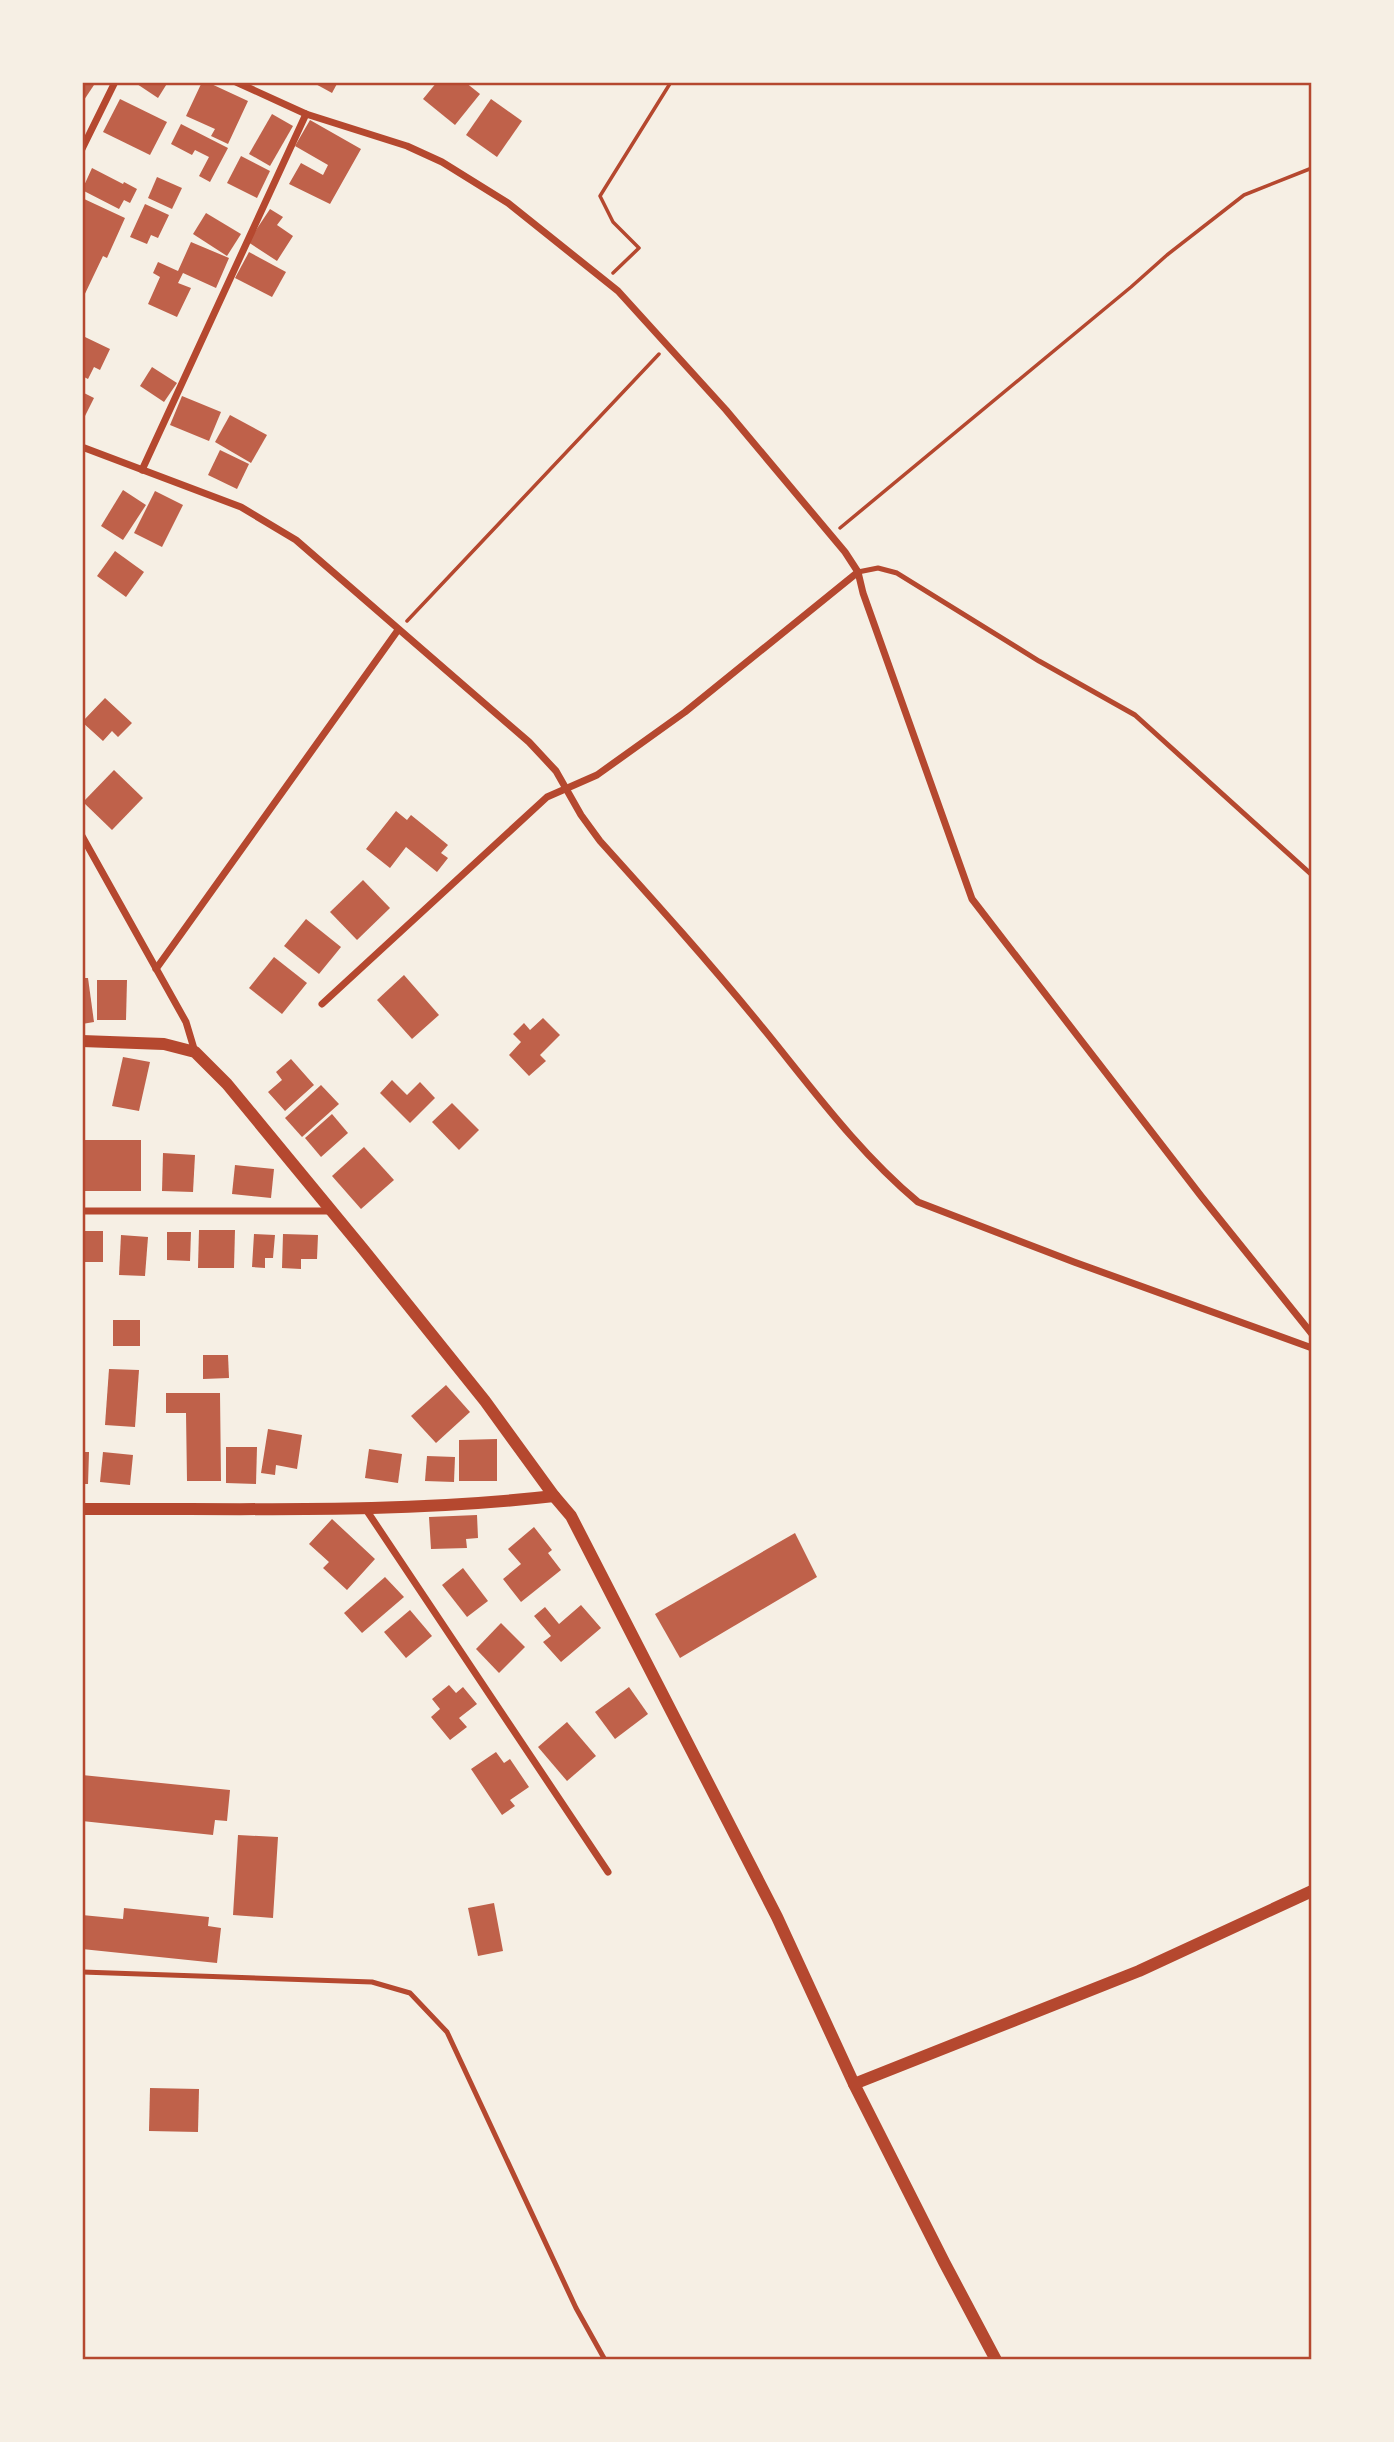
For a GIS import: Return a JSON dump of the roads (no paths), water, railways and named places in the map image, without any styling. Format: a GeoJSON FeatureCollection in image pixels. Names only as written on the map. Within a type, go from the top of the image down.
{"type":"FeatureCollection","features":[{"type":"Feature","properties":{"kind":"street"},"geometry":{"type":"LineString","coordinates":[[82,149],[115,82]]}},
{"type":"Feature","properties":{"kind":"street"},"geometry":{"type":"LineString","coordinates":[[236,82],[306,114],[391,140],[442,162],[508,203],[605,280],[726,410],[858,572],[863,593],[972,899],[1201,1196],[1312,1334]]}},
{"type":"Feature","properties":{"kind":"street"},"geometry":{"type":"LineString","coordinates":[[142,470],[306,114]]}},
{"type":"Feature","properties":{"kind":"street"},"geometry":{"type":"LineString","coordinates":[[82,447],[241,507],[281,529],[529,742],[556,771],[581,815],[600,841],[748,1009],[838,1120],[918,1202],[1312,1348]]}},
{"type":"Feature","properties":{"kind":"street"},"geometry":{"type":"LineString","coordinates":[[322,1004],[547,797],[597,775],[685,712],[858,572]]}},
{"type":"Feature","properties":{"kind":"street"},"geometry":{"type":"LineString","coordinates":[[156,970],[398,630]]}},
{"type":"Feature","properties":{"kind":"street"},"geometry":{"type":"LineString","coordinates":[[82,836],[186,1022],[195,1052],[227,1084],[332,1211],[485,1401],[576,1524],[777,1917],[854,2084],[996,2360]]}},
{"type":"Feature","properties":{"kind":"street"},"geometry":{"type":"LineString","coordinates":[[82,855],[92,854]]}},
{"type":"Feature","properties":{"kind":"street"},"geometry":{"type":"LineString","coordinates":[[82,1041],[164,1044],[195,1052]]}},
{"type":"Feature","properties":{"kind":"street"},"geometry":{"type":"LineString","coordinates":[[82,1212],[332,1211]]}},
{"type":"Feature","properties":{"kind":"street"},"geometry":{"type":"LineString","coordinates":[[82,1508],[365,1508],[554,1496]]}},
{"type":"Feature","properties":{"kind":"street"},"geometry":{"type":"LineString","coordinates":[[365,1508],[608,1872]]}},
{"type":"Feature","properties":{"kind":"street"},"geometry":{"type":"LineString","coordinates":[[854,2084],[1139,1971],[1312,1891]]}},
{"type":"Feature","properties":{"kind":"lane"},"geometry":{"type":"LineString","coordinates":[[858,572],[878,568],[897,573],[1039,661],[1135,715],[1312,875]]}},
{"type":"Feature","properties":{"kind":"lane"},"geometry":{"type":"LineString","coordinates":[[82,1972],[372,1982],[410,1993],[447,2032],[576,2308],[605,2360]]}}]}
